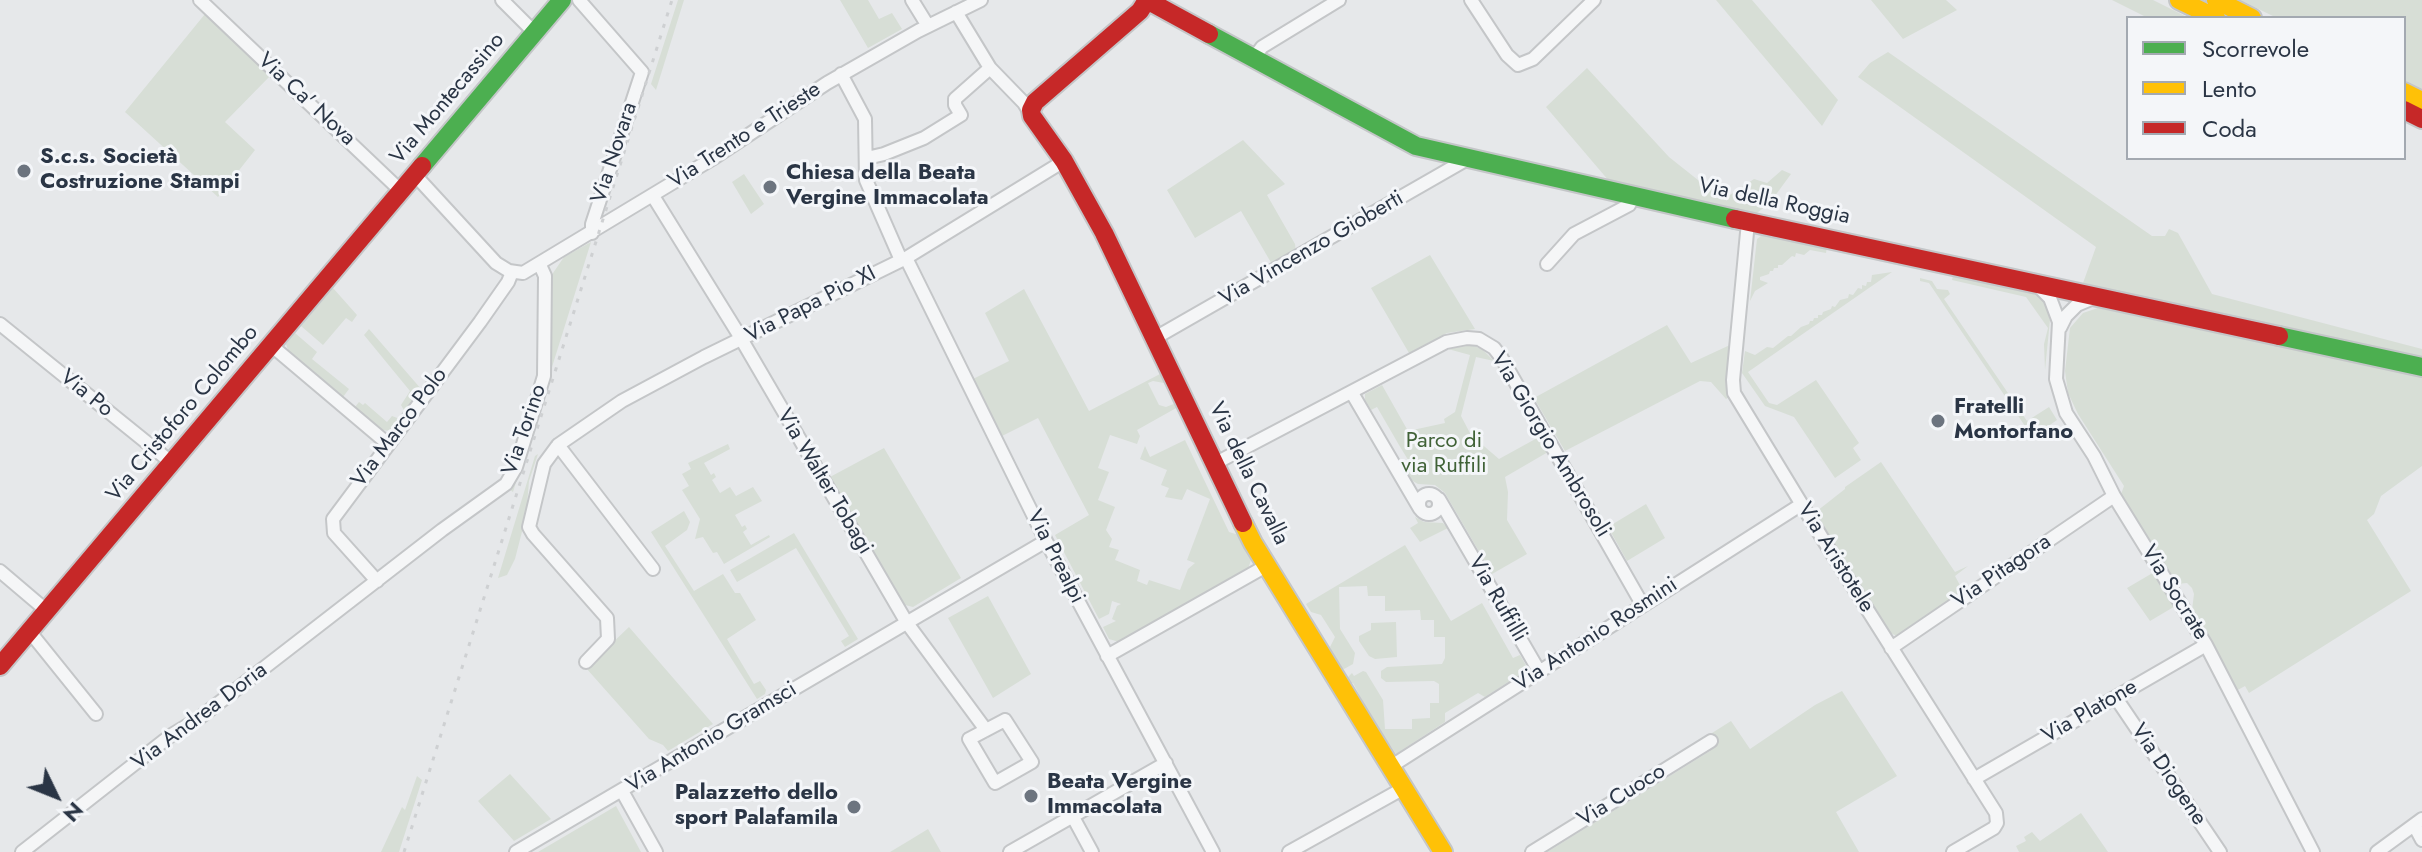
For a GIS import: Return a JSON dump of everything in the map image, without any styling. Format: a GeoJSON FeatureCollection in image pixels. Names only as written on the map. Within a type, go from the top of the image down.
{"type":"FeatureCollection","features":[{"type":"Feature","properties":{"kind":"main road","name":"Via della Roggia"},"geometry":{"type":"LineString","coordinates":[[1147,0],[1406,142],[1748,222],[2033,283],[2067,298],[2097,297],[2422,367]]}},
{"type":"Feature","properties":{"kind":"main road"},"geometry":{"type":"LineString","coordinates":[[1031,107],[1140,11],[1147,0]]}},
{"type":"Feature","properties":{"kind":"main road"},"geometry":{"type":"LineString","coordinates":[[2179,0],[2212,16]]}},
{"type":"Feature","properties":{"kind":"main road"},"geometry":{"type":"LineString","coordinates":[[2216,0],[2248,16]]}},
{"type":"Feature","properties":{"kind":"main road","name":"Via Montecassino"},"geometry":{"type":"LineString","coordinates":[[402,192],[559,3]]}},
{"type":"Feature","properties":{"kind":"main road","name":"Via della Cavalla"},"geometry":{"type":"LineString","coordinates":[[1031,107],[1104,233],[1266,566],[1443,852]]}},
{"type":"Feature","properties":{"kind":"main road","name":"Via Cristoforo Colombo"},"geometry":{"type":"LineString","coordinates":[[0,666],[402,192]]}},
{"type":"Feature","properties":{"kind":"street"},"geometry":{"type":"LineString","coordinates":[[502,0],[535,33]]}},
{"type":"Feature","properties":{"kind":"street","name":"Via Novara"},"geometry":{"type":"LineString","coordinates":[[579,0],[642,72],[592,224],[592,233]]}},
{"type":"Feature","properties":{"kind":"street"},"geometry":{"type":"LineString","coordinates":[[912,0],[928,26]]}},
{"type":"Feature","properties":{"kind":"street","name":"Via Trento e Trieste"},"geometry":{"type":"LineString","coordinates":[[512,272],[523,273],[540,265],[841,74],[981,0]]}},
{"type":"Feature","properties":{"kind":"street"},"geometry":{"type":"LineString","coordinates":[[1253,59],[1262,47],[1339,0]]}},
{"type":"Feature","properties":{"kind":"street"},"geometry":{"type":"LineString","coordinates":[[1471,0],[1507,55],[1518,65],[1533,59],[1594,0]]}},
{"type":"Feature","properties":{"kind":"street","name":"Via Ca' Nova"},"geometry":{"type":"LineString","coordinates":[[205,5],[402,192]]}},
{"type":"Feature","properties":{"kind":"street"},"geometry":{"type":"LineString","coordinates":[[956,12],[994,72],[1031,107]]}},
{"type":"Feature","properties":{"kind":"street"},"geometry":{"type":"LineString","coordinates":[[867,158],[924,138],[961,115],[954,101],[994,72]]}},
{"type":"Feature","properties":{"kind":"street","name":"Via Prealpi"},"geometry":{"type":"LineString","coordinates":[[841,74],[865,119],[866,180],[903,259],[1046,541],[1213,852]]}},
{"type":"Feature","properties":{"kind":"street","name":"Via Vincenzo Gioberti"},"geometry":{"type":"LineString","coordinates":[[1155,338],[1469,158]]}},
{"type":"Feature","properties":{"kind":"street","name":"Via Papa Pio XI"},"geometry":{"type":"LineString","coordinates":[[586,662],[608,639],[607,618],[529,527],[544,464],[558,445],[622,401],[903,259],[1064,161]]}},
{"type":"Feature","properties":{"kind":"street"},"geometry":{"type":"LineString","coordinates":[[415,175],[492,259],[512,272]]}},
{"type":"Feature","properties":{"kind":"street","name":"Via Walter Tobagi"},"geometry":{"type":"LineString","coordinates":[[653,196],[907,623],[986,730]]}},
{"type":"Feature","properties":{"kind":"street"},"geometry":{"type":"LineString","coordinates":[[1547,264],[1574,234],[1629,205],[1634,196]]}},
{"type":"Feature","properties":{"kind":"street","name":"Via Aristotele"},"geometry":{"type":"LineString","coordinates":[[1748,222],[1734,393],[1996,813],[1997,823],[1990,831],[1953,852]]}},
{"type":"Feature","properties":{"kind":"street","name":"Via Torino"},"geometry":{"type":"LineString","coordinates":[[377,581],[502,488],[514,474],[545,368],[545,276],[540,265]]}},
{"type":"Feature","properties":{"kind":"street","name":"Via Marco Polo"},"geometry":{"type":"LineString","coordinates":[[377,581],[336,536],[331,524],[480,322],[512,272]]}},
{"type":"Feature","properties":{"kind":"street"},"geometry":{"type":"LineString","coordinates":[[2059,331],[2066,316],[2067,298]]}},
{"type":"Feature","properties":{"kind":"street","name":"Via Socrate"},"geometry":{"type":"LineString","coordinates":[[2067,298],[2059,331],[2056,369],[2060,398],[2114,496],[2206,645],[2313,852]]}},
{"type":"Feature","properties":{"kind":"street","name":"Via Po"},"geometry":{"type":"LineString","coordinates":[[0,324],[172,463]]}},
{"type":"Feature","properties":{"kind":"street","name":"Via Giorgio Ambrosoli"},"geometry":{"type":"LineString","coordinates":[[1214,464],[1451,340],[1474,338],[1489,344],[1501,357],[1642,604]]}},
{"type":"Feature","properties":{"kind":"street"},"geometry":{"type":"LineString","coordinates":[[272,346],[388,444]]}},
{"type":"Feature","properties":{"kind":"street"},"geometry":{"type":"LineString","coordinates":[[1352,393],[1424,512],[1445,519],[1456,527]]}},
{"type":"Feature","properties":{"kind":"street"},"geometry":{"type":"LineString","coordinates":[[558,445],[653,569]]}},
{"type":"Feature","properties":{"kind":"street"},"geometry":{"type":"LineString","coordinates":[[1404,483],[1412,489],[1435,496]]}},
{"type":"Feature","properties":{"kind":"street"},"geometry":{"type":"LineString","coordinates":[[1424,512],[1419,503],[1421,496],[1435,496]]}},
{"type":"Feature","properties":{"kind":"street","name":"Via Ruffilli"},"geometry":{"type":"LineString","coordinates":[[1435,496],[1539,671]]}},
{"type":"Feature","properties":{"kind":"street","name":"Via Pitagora"},"geometry":{"type":"LineString","coordinates":[[1891,648],[2114,496]]}},
{"type":"Feature","properties":{"kind":"street","name":"Via Antonio Rosmini"},"geometry":{"type":"LineString","coordinates":[[1390,767],[1802,504]]}},
{"type":"Feature","properties":{"kind":"street","name":"Via Antonio Gramsci"},"geometry":{"type":"LineString","coordinates":[[516,852],[1046,541]]}},
{"type":"Feature","properties":{"kind":"street"},"geometry":{"type":"LineString","coordinates":[[1107,656],[1266,566]]}},
{"type":"Feature","properties":{"kind":"street"},"geometry":{"type":"LineString","coordinates":[[0,571],[47,611]]}},
{"type":"Feature","properties":{"kind":"street","name":"Via Andrea Doria"},"geometry":{"type":"LineString","coordinates":[[22,852],[170,736],[198,719],[377,581]]}},
{"type":"Feature","properties":{"kind":"street"},"geometry":{"type":"LineString","coordinates":[[30,632],[96,714]]}},
{"type":"Feature","properties":{"kind":"street","name":"Via Platone"},"geometry":{"type":"LineString","coordinates":[[1974,779],[2206,645]]}},
{"type":"Feature","properties":{"kind":"street","name":"Via Diogene"},"geometry":{"type":"LineString","coordinates":[[2116,698],[2220,852]]}},
{"type":"Feature","properties":{"kind":"street"},"geometry":{"type":"LineString","coordinates":[[1005,720],[1032,762],[995,783],[969,739],[986,730],[1005,720]]}},
{"type":"Feature","properties":{"kind":"street","name":"Via Cuoco"},"geometry":{"type":"LineString","coordinates":[[1532,852],[1711,741]]}},
{"type":"Feature","properties":{"kind":"street"},"geometry":{"type":"LineString","coordinates":[[1010,852],[1166,763]]}},
{"type":"Feature","properties":{"kind":"street"},"geometry":{"type":"LineString","coordinates":[[1289,852],[1404,788]]}},
{"type":"Feature","properties":{"kind":"street"},"geometry":{"type":"LineString","coordinates":[[622,791],[656,852]]}},
{"type":"Feature","properties":{"kind":"street"},"geometry":{"type":"LineString","coordinates":[[1073,817],[1092,852]]}},
{"type":"Feature","properties":{"kind":"street"},"geometry":{"type":"LineString","coordinates":[[2377,852],[2418,822],[2422,840]]}},
{"type":"Feature","properties":{"kind":"green space"},"geometry":{"type":"Polygon","coordinates":[[[678,0],[684,0],[656,90],[651,84],[678,0]]]}},
{"type":"Feature","properties":{"kind":"green space"},"geometry":{"type":"Polygon","coordinates":[[[840,0],[868,0],[879,19],[892,13],[902,29],[868,48],[840,0]]]}},
{"type":"Feature","properties":{"kind":"green space"},"geometry":{"type":"Polygon","coordinates":[[[1716,0],[1752,0],[1838,100],[1822,126],[1716,0]]]}},
{"type":"Feature","properties":{"kind":"green space"},"geometry":{"type":"Polygon","coordinates":[[[1871,0],[1946,0],[1957,10],[1903,39],[1871,0]]]}},
{"type":"Feature","properties":{"kind":"green space"},"geometry":{"type":"Polygon","coordinates":[[[2112,0],[2153,0],[2185,16],[2144,16],[2112,0]]]}},
{"type":"Feature","properties":{"kind":"green space"},"geometry":{"type":"Polygon","coordinates":[[[2240,0],[2422,0],[2422,89],[2406,81],[2406,16],[2273,16],[2240,0]]]}},
{"type":"Feature","properties":{"kind":"green space"},"geometry":{"type":"Polygon","coordinates":[[[205,14],[271,75],[225,122],[255,150],[218,197],[125,112],[205,14]]]}},
{"type":"Feature","properties":{"kind":"green space"},"geometry":{"type":"Polygon","coordinates":[[[1888,52],[2152,236],[2165,236],[2169,229],[2178,233],[2212,294],[2422,349],[2422,363],[2083,283],[2096,247],[1858,77],[1870,63],[1888,52]]]}},
{"type":"Feature","properties":{"kind":"green space"},"geometry":{"type":"Polygon","coordinates":[[[1587,68],[1669,157],[1698,180],[1730,195],[1754,179],[1767,183],[1782,170],[1791,174],[1769,204],[1754,215],[1609,181],[1546,107],[1587,68]]]}},
{"type":"Feature","properties":{"kind":"green space"},"geometry":{"type":"Polygon","coordinates":[[[1243,140],[1285,184],[1267,195],[1295,244],[1296,253],[1273,266],[1241,211],[1195,238],[1167,190],[1243,140]]]}},
{"type":"Feature","properties":{"kind":"green space"},"geometry":{"type":"Polygon","coordinates":[[[744,174],[764,204],[751,214],[732,182],[744,174]]]}},
{"type":"Feature","properties":{"kind":"green space"},"geometry":{"type":"Polygon","coordinates":[[[1765,233],[1827,247],[1826,253],[1810,250],[1804,255],[1796,253],[1795,257],[1760,277],[1768,283],[1755,291],[1750,301],[1757,239],[1765,233]]]}},
{"type":"Feature","properties":{"kind":"green space"},"geometry":{"type":"Polygon","coordinates":[[[591,242],[513,492],[509,489],[550,355],[551,276],[564,257],[591,242]]]}},
{"type":"Feature","properties":{"kind":"green space"},"geometry":{"type":"Polygon","coordinates":[[[1430,255],[1475,329],[1447,333],[1409,353],[1371,288],[1430,255]]]}},
{"type":"Feature","properties":{"kind":"green space"},"geometry":{"type":"Polygon","coordinates":[[[1892,272],[1748,372],[1769,403],[1777,405],[1816,380],[1859,443],[1853,448],[1861,460],[1835,478],[1794,417],[1765,406],[1742,373],[1745,351],[1755,355],[1767,347],[1773,348],[1818,318],[1818,315],[1835,307],[1840,300],[1848,298],[1849,294],[1853,295],[1858,288],[1862,289],[1862,285],[1871,282],[1872,275],[1892,272]]]}},
{"type":"Feature","properties":{"kind":"green space"},"geometry":{"type":"Polygon","coordinates":[[[1953,275],[2028,291],[2041,298],[2050,320],[2045,370],[2044,344],[2048,328],[2026,297],[1952,280],[1953,275]]]}},
{"type":"Feature","properties":{"kind":"green space"},"geometry":{"type":"Polygon","coordinates":[[[1920,278],[1932,281],[1937,289],[1948,290],[1950,294],[1944,299],[2027,421],[2049,407],[2057,420],[2031,435],[1929,283],[1920,281],[1920,278]]]}},
{"type":"Feature","properties":{"kind":"green space"},"geometry":{"type":"Polygon","coordinates":[[[333,288],[357,315],[352,322],[346,318],[323,345],[301,326],[333,288]]]}},
{"type":"Feature","properties":{"kind":"green space"},"geometry":{"type":"Polygon","coordinates":[[[1024,289],[1089,411],[1160,374],[1164,383],[1148,383],[1159,405],[1166,407],[1176,403],[1178,407],[1137,430],[1140,436],[1137,444],[1110,435],[1098,468],[1109,472],[1098,500],[1115,507],[1106,530],[1112,539],[1109,547],[1119,550],[1115,560],[1140,570],[1137,581],[1147,585],[1149,580],[1180,590],[1188,569],[1195,563],[1187,560],[1210,499],[1187,489],[1182,500],[1165,497],[1169,488],[1161,485],[1167,470],[1140,459],[1145,446],[1150,457],[1185,440],[1229,532],[1239,535],[1252,557],[1248,569],[1119,642],[1109,639],[1103,627],[1116,621],[1112,619],[1117,606],[1121,604],[1112,601],[1109,614],[1099,619],[1055,535],[1089,515],[1038,418],[1002,436],[973,379],[1009,361],[985,313],[1024,289]]]}},
{"type":"Feature","properties":{"kind":"green space"},"geometry":{"type":"Polygon","coordinates":[[[2098,308],[2210,332],[2216,329],[2422,374],[2422,466],[2381,496],[2374,514],[2367,520],[2411,591],[2249,693],[2245,686],[2236,691],[2192,610],[2192,588],[2187,583],[2176,584],[2159,559],[2120,497],[2124,486],[2068,393],[2065,371],[2070,328],[2083,313],[2098,308]]]}},
{"type":"Feature","properties":{"kind":"green space"},"geometry":{"type":"Polygon","coordinates":[[[1667,325],[1691,363],[1730,345],[1729,397],[1726,399],[1711,382],[1700,381],[1565,451],[1534,398],[1667,325]]]}},
{"type":"Feature","properties":{"kind":"green space"},"geometry":{"type":"Polygon","coordinates":[[[369,329],[422,390],[405,412],[401,405],[410,391],[364,335],[369,329]]]}},
{"type":"Feature","properties":{"kind":"green space"},"geometry":{"type":"Polygon","coordinates":[[[295,333],[317,352],[312,359],[349,389],[343,397],[288,350],[286,344],[295,333]]]}},
{"type":"Feature","properties":{"kind":"green space","name":"Parco di via Ruffili"},"geometry":{"type":"Polygon","coordinates":[[[1471,345],[1482,349],[1494,361],[1476,357],[1461,416],[1471,435],[1499,459],[1539,437],[1548,452],[1505,477],[1507,520],[1527,554],[1492,574],[1445,493],[1435,485],[1418,484],[1411,480],[1403,467],[1410,463],[1377,407],[1371,410],[1365,400],[1365,394],[1382,385],[1408,431],[1445,423],[1444,419],[1455,412],[1470,355],[1448,349],[1471,345]]]}},
{"type":"Feature","properties":{"kind":"green space"},"geometry":{"type":"Polygon","coordinates":[[[359,402],[365,403],[387,422],[392,416],[400,419],[390,431],[382,430],[355,407],[359,402]]]}},
{"type":"Feature","properties":{"kind":"green space"},"geometry":{"type":"Polygon","coordinates":[[[728,444],[730,449],[704,463],[711,475],[714,473],[716,477],[712,480],[720,493],[730,487],[736,496],[753,487],[762,501],[735,515],[742,527],[745,525],[747,529],[743,532],[751,545],[770,537],[724,564],[703,537],[695,539],[700,519],[682,490],[689,486],[682,474],[691,469],[688,463],[728,444]]]}},
{"type":"Feature","properties":{"kind":"green space"},"geometry":{"type":"Polygon","coordinates":[[[884,448],[961,578],[913,607],[905,605],[830,477],[884,448]]]}},
{"type":"Feature","properties":{"kind":"green space"},"geometry":{"type":"Polygon","coordinates":[[[538,454],[529,481],[526,516],[515,559],[507,575],[498,578],[535,456],[538,454]]]}},
{"type":"Feature","properties":{"kind":"green space"},"geometry":{"type":"Polygon","coordinates":[[[1881,462],[1955,572],[1968,566],[1955,576],[1961,592],[1897,636],[1888,632],[1815,517],[1817,511],[1845,487],[1881,462]]]}},
{"type":"Feature","properties":{"kind":"green space"},"geometry":{"type":"Polygon","coordinates":[[[1646,504],[1665,538],[1627,561],[1608,527],[1646,504]]]}},
{"type":"Feature","properties":{"kind":"green space"},"geometry":{"type":"Polygon","coordinates":[[[684,511],[690,522],[687,530],[665,546],[694,591],[723,574],[735,593],[740,593],[756,620],[727,639],[754,684],[760,681],[766,690],[757,699],[651,532],[684,511]]]}},
{"type":"Feature","properties":{"kind":"green space"},"geometry":{"type":"Polygon","coordinates":[[[1415,517],[1424,522],[1443,523],[1448,528],[1420,542],[1410,528],[1418,523],[1415,517]]]}},
{"type":"Feature","properties":{"kind":"green space"},"geometry":{"type":"Polygon","coordinates":[[[794,533],[858,639],[845,647],[841,641],[849,636],[796,548],[737,582],[730,570],[794,533]]]}},
{"type":"Feature","properties":{"kind":"green space"},"geometry":{"type":"Polygon","coordinates":[[[1405,545],[1451,621],[1482,603],[1513,658],[1520,655],[1527,667],[1485,697],[1478,693],[1445,713],[1445,722],[1396,754],[1353,683],[1348,685],[1346,679],[1352,673],[1354,676],[1366,672],[1383,700],[1385,729],[1412,729],[1412,719],[1430,718],[1430,703],[1439,703],[1439,684],[1434,681],[1386,682],[1381,678],[1381,671],[1387,667],[1442,664],[1445,637],[1434,637],[1434,620],[1421,620],[1420,610],[1385,611],[1385,596],[1368,596],[1367,586],[1339,587],[1340,629],[1355,653],[1353,664],[1344,669],[1338,668],[1330,647],[1335,637],[1321,615],[1311,612],[1306,604],[1405,545]]]}},
{"type":"Feature","properties":{"kind":"green space"},"geometry":{"type":"Polygon","coordinates":[[[2156,571],[2177,605],[2150,621],[2127,588],[2156,571]]]}},
{"type":"Feature","properties":{"kind":"green space"},"geometry":{"type":"Polygon","coordinates":[[[988,596],[1031,674],[993,698],[948,618],[988,596]]]}},
{"type":"Feature","properties":{"kind":"green space"},"geometry":{"type":"Polygon","coordinates":[[[1396,622],[1397,657],[1375,659],[1369,656],[1359,636],[1371,630],[1371,623],[1396,622]]]}},
{"type":"Feature","properties":{"kind":"green space"},"geometry":{"type":"Polygon","coordinates":[[[629,627],[713,724],[668,751],[663,745],[649,739],[586,668],[629,627]]]}},
{"type":"Feature","properties":{"kind":"green space"},"geometry":{"type":"Polygon","coordinates":[[[1842,691],[1897,776],[1836,812],[1859,852],[1547,852],[1710,751],[1718,743],[1712,733],[1731,721],[1750,749],[1815,705],[1842,691]]]}},
{"type":"Feature","properties":{"kind":"green space"},"geometry":{"type":"Polygon","coordinates":[[[510,774],[551,819],[514,841],[478,801],[510,774]]]}},
{"type":"Feature","properties":{"kind":"green space"},"geometry":{"type":"Polygon","coordinates":[[[417,776],[422,780],[399,852],[381,852],[402,807],[405,810],[417,776]]]}},
{"type":"Feature","properties":{"kind":"green space"},"geometry":{"type":"Polygon","coordinates":[[[616,806],[641,852],[538,852],[616,806]]]}},
{"type":"Feature","properties":{"kind":"green space"},"geometry":{"type":"Polygon","coordinates":[[[2081,813],[2108,852],[2019,852],[2016,846],[2026,841],[2024,837],[2032,832],[2040,841],[2081,813]]]}},
{"type":"Feature","properties":{"kind":"green space"},"geometry":{"type":"Polygon","coordinates":[[[928,829],[941,852],[890,852],[910,840],[928,829]]]}},
{"type":"Feature","properties":{"kind":"railway"},"geometry":{"type":"LineString","coordinates":[[404,852],[672,0]]}},
{"type":"Feature","properties":{"kind":"traffic: fast"},"geometry":{"type":"LineString","coordinates":[[422,166],[562,0]]}},
{"type":"Feature","properties":{"kind":"traffic: fast"},"geometry":{"type":"LineString","coordinates":[[1209,34],[1416,146],[1735,219]]}},
{"type":"Feature","properties":{"kind":"traffic: fast"},"geometry":{"type":"LineString","coordinates":[[2279,336],[2422,367]]}},
{"type":"Feature","properties":{"kind":"traffic: slow"},"geometry":{"type":"LineString","coordinates":[[2179,0],[2212,16]]}},
{"type":"Feature","properties":{"kind":"traffic: slow"},"geometry":{"type":"LineString","coordinates":[[2216,0],[2248,16]]}},
{"type":"Feature","properties":{"kind":"traffic: slow"},"geometry":{"type":"LineString","coordinates":[[2406,93],[2422,101]]}},
{"type":"Feature","properties":{"kind":"traffic: slow"},"geometry":{"type":"LineString","coordinates":[[1243,523],[1443,852]]}},
{"type":"Feature","properties":{"kind":"traffic: jam"},"geometry":{"type":"LineString","coordinates":[[1209,34],[1147,0],[1140,11],[1035,102],[1031,110],[1104,233],[1243,523]]}},
{"type":"Feature","properties":{"kind":"traffic: jam"},"geometry":{"type":"LineString","coordinates":[[2406,111],[2422,119]]}},
{"type":"Feature","properties":{"kind":"traffic: jam"},"geometry":{"type":"LineString","coordinates":[[0,666],[422,166]]}},
{"type":"Feature","properties":{"kind":"traffic: jam"},"geometry":{"type":"LineString","coordinates":[[1735,219],[2279,336]]}},
{"type":"Feature","properties":{"kind":"place","name":"S.c.s. Società Costruzione Stampi"},"geometry":{"type":"Point","coordinates":[24,171]}},
{"type":"Feature","properties":{"kind":"place","name":"Chiesa della Beata Vergine Immacolata"},"geometry":{"type":"Point","coordinates":[770,187]}},
{"type":"Feature","properties":{"kind":"place","name":"Fratelli Montorfano"},"geometry":{"type":"Point","coordinates":[1938,421]}},
{"type":"Feature","properties":{"kind":"place","name":"Beata Vergine Immacolata"},"geometry":{"type":"Point","coordinates":[1031,796]}},
{"type":"Feature","properties":{"kind":"place","name":"Palazzetto dello sport Palafamila"},"geometry":{"type":"Point","coordinates":[854,807]}}]}
